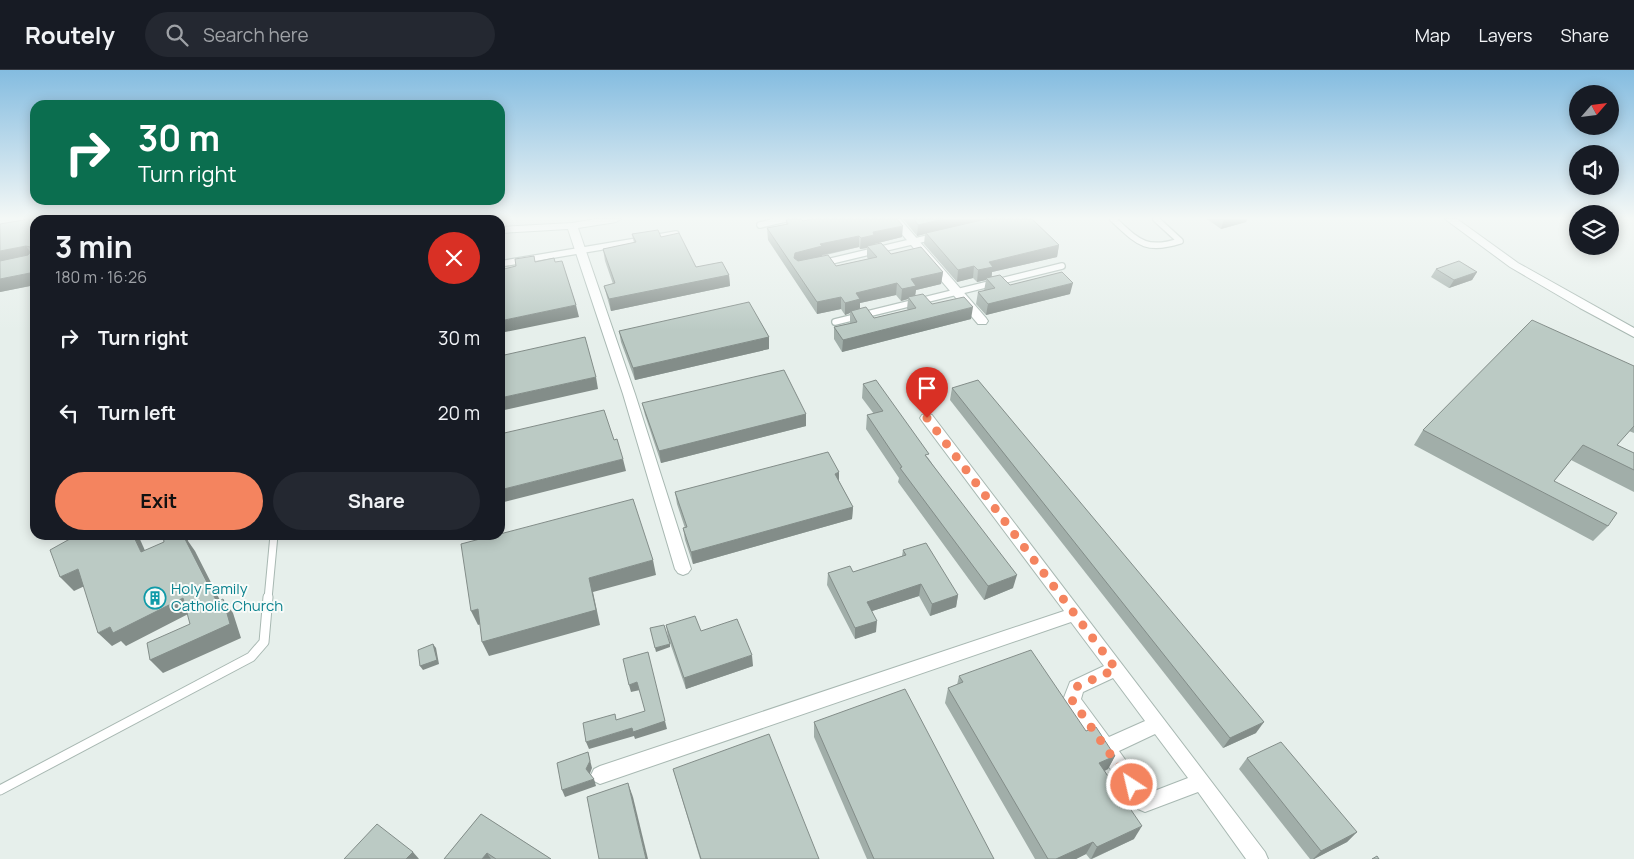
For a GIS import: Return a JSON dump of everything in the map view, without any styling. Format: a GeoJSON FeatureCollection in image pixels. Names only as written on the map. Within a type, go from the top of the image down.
{"type":"FeatureCollection","features":[{"type":"Feature","properties":{"kind":"street"},"geometry":{"type":"LineString","coordinates":[[583,256],[629,394],[683,569]]}},
{"type":"Feature","properties":{"kind":"street"},"geometry":{"type":"LineString","coordinates":[[926,256],[982,321]]}},
{"type":"Feature","properties":{"kind":"street"},"geometry":{"type":"LineString","coordinates":[[1501,256],[1584,306],[1634,332]]}},
{"type":"Feature","properties":{"kind":"street"},"geometry":{"type":"LineString","coordinates":[[1516,256],[1593,303],[1634,324]]}},
{"type":"Feature","properties":{"kind":"street"},"geometry":{"type":"LineString","coordinates":[[927,418],[1258,859]]}},
{"type":"Feature","properties":{"kind":"street"},"geometry":{"type":"LineString","coordinates":[[600,775],[1075,614]]}},
{"type":"Feature","properties":{"kind":"street"},"geometry":{"type":"LineString","coordinates":[[1116,669],[1076,687],[1072,700],[1145,803],[1202,782]]}},
{"type":"Feature","properties":{"kind":"street"},"geometry":{"type":"LineString","coordinates":[[1105,748],[1158,724]]}},
{"type":"Feature","properties":{"kind":"lane"},"geometry":{"type":"LineString","coordinates":[[505,263],[556,256]]}},
{"type":"Feature","properties":{"kind":"lane"},"geometry":{"type":"LineString","coordinates":[[818,264],[852,256]]}},
{"type":"Feature","properties":{"kind":"lane"},"geometry":{"type":"LineString","coordinates":[[836,322],[1062,266]]}},
{"type":"Feature","properties":{"kind":"lane"},"geometry":{"type":"LineString","coordinates":[[0,790],[251,657],[259,650],[264,642],[274,540]]}},
{"type":"Feature","properties":{"kind":"building"},"geometry":{"type":"Polygon","coordinates":[[[30,256],[30,273],[0,279],[0,261],[30,256]]]}},
{"type":"Feature","properties":{"kind":"building"},"geometry":{"type":"Polygon","coordinates":[[[534,256],[535,262],[554,258],[555,262],[562,261],[576,305],[505,320],[505,269],[516,266],[515,259],[534,256]]]}},
{"type":"Feature","properties":{"kind":"building"},"geometry":{"type":"Polygon","coordinates":[[[605,256],[690,256],[696,267],[722,262],[729,275],[609,299],[604,286],[615,283],[605,256]]]}},
{"type":"Feature","properties":{"kind":"building"},"geometry":{"type":"Polygon","coordinates":[[[786,256],[794,256],[794,258],[798,261],[829,256],[836,266],[877,257],[876,256],[929,256],[943,272],[911,279],[916,286],[902,289],[897,283],[856,293],[860,299],[845,303],[841,297],[817,302],[786,256]]]}},
{"type":"Feature","properties":{"kind":"building"},"geometry":{"type":"Polygon","coordinates":[[[946,256],[1014,256],[989,262],[993,267],[978,270],[974,266],[958,270],[946,256]]]}},
{"type":"Feature","properties":{"kind":"building"},"geometry":{"type":"Polygon","coordinates":[[[1459,261],[1477,272],[1454,280],[1436,269],[1459,261]]]}},
{"type":"Feature","properties":{"kind":"building"},"geometry":{"type":"Polygon","coordinates":[[[1062,272],[1073,283],[988,304],[978,292],[995,288],[986,278],[1000,275],[1010,285],[1062,272]]]}},
{"type":"Feature","properties":{"kind":"building"},"geometry":{"type":"Polygon","coordinates":[[[923,294],[932,304],[964,297],[973,307],[843,340],[834,327],[857,322],[851,311],[866,307],[874,318],[916,308],[908,297],[923,294]]]}},
{"type":"Feature","properties":{"kind":"building"},"geometry":{"type":"Polygon","coordinates":[[[749,302],[769,337],[633,368],[619,331],[749,302]]]}},
{"type":"Feature","properties":{"kind":"building"},"geometry":{"type":"Polygon","coordinates":[[[1532,320],[1634,366],[1634,426],[1617,445],[1634,453],[1634,470],[1583,445],[1554,481],[1617,513],[1608,526],[1423,430],[1532,320]]]}},
{"type":"Feature","properties":{"kind":"building"},"geometry":{"type":"Polygon","coordinates":[[[585,337],[596,377],[505,397],[505,355],[585,337]]]}},
{"type":"Feature","properties":{"kind":"building"},"geometry":{"type":"Polygon","coordinates":[[[784,370],[806,414],[659,451],[642,403],[784,370]]]}},
{"type":"Feature","properties":{"kind":"building"},"geometry":{"type":"Polygon","coordinates":[[[876,380],[929,454],[925,455],[1017,575],[988,586],[900,468],[902,467],[867,415],[883,411],[863,384],[876,380]]]}},
{"type":"Feature","properties":{"kind":"building"},"geometry":{"type":"Polygon","coordinates":[[[978,380],[1264,722],[1230,738],[952,388],[978,380]]]}},
{"type":"Feature","properties":{"kind":"building"},"geometry":{"type":"Polygon","coordinates":[[[604,410],[614,440],[617,439],[623,459],[505,489],[505,433],[604,410]]]}},
{"type":"Feature","properties":{"kind":"building"},"geometry":{"type":"Polygon","coordinates":[[[828,452],[839,472],[835,474],[853,507],[691,552],[683,528],[687,527],[675,492],[828,452]]]}},
{"type":"Feature","properties":{"kind":"building"},"geometry":{"type":"Polygon","coordinates":[[[633,499],[653,560],[589,578],[596,610],[482,642],[478,609],[471,611],[461,544],[476,540],[505,540],[505,533],[633,499]]]}},
{"type":"Feature","properties":{"kind":"building"},"geometry":{"type":"Polygon","coordinates":[[[68,540],[135,540],[141,552],[164,542],[164,540],[186,540],[217,602],[223,599],[230,624],[150,660],[147,643],[190,624],[183,598],[113,633],[110,627],[98,633],[78,569],[60,577],[50,550],[68,540]]]}},
{"type":"Feature","properties":{"kind":"building"},"geometry":{"type":"Polygon","coordinates":[[[926,543],[958,595],[932,604],[921,584],[867,602],[877,621],[855,628],[828,573],[850,566],[853,572],[906,555],[903,550],[926,543]]]}},
{"type":"Feature","properties":{"kind":"building"},"geometry":{"type":"Polygon","coordinates":[[[695,616],[701,631],[737,619],[752,655],[684,678],[666,625],[695,616]]]}},
{"type":"Feature","properties":{"kind":"building"},"geometry":{"type":"Polygon","coordinates":[[[664,625],[670,644],[655,648],[650,628],[664,625]]]}},
{"type":"Feature","properties":{"kind":"building"},"geometry":{"type":"Polygon","coordinates":[[[433,644],[437,660],[420,666],[418,650],[433,644]]]}},
{"type":"Feature","properties":{"kind":"building"},"geometry":{"type":"Polygon","coordinates":[[[1031,650],[1086,731],[1096,727],[1115,756],[1099,763],[1142,826],[1097,847],[1093,842],[1056,859],[1048,859],[948,688],[963,682],[959,676],[1031,650]]]}},
{"type":"Feature","properties":{"kind":"building"},"geometry":{"type":"Polygon","coordinates":[[[648,652],[665,721],[633,732],[632,728],[586,742],[583,723],[615,714],[616,720],[645,711],[637,682],[629,685],[623,659],[648,652]]]}},
{"type":"Feature","properties":{"kind":"building"},"geometry":{"type":"Polygon","coordinates":[[[905,689],[994,859],[874,859],[814,722],[905,689]]]}},
{"type":"Feature","properties":{"kind":"building"},"geometry":{"type":"Polygon","coordinates":[[[769,734],[819,859],[701,859],[673,769],[769,734]]]}},
{"type":"Feature","properties":{"kind":"building"},"geometry":{"type":"Polygon","coordinates":[[[1281,742],[1357,832],[1321,851],[1247,758],[1281,742]]]}},
{"type":"Feature","properties":{"kind":"building"},"geometry":{"type":"Polygon","coordinates":[[[588,752],[590,761],[586,769],[594,779],[562,790],[557,763],[588,752]]]}},
{"type":"Feature","properties":{"kind":"building"},"geometry":{"type":"Polygon","coordinates":[[[628,783],[646,859],[599,859],[587,797],[628,783]]]}},
{"type":"Feature","properties":{"kind":"building"},"geometry":{"type":"Polygon","coordinates":[[[481,814],[551,859],[496,859],[487,853],[482,859],[444,859],[481,814]]]}},
{"type":"Feature","properties":{"kind":"building"},"geometry":{"type":"Polygon","coordinates":[[[377,824],[413,852],[406,859],[344,859],[377,824]]]}},
{"type":"Feature","properties":{"kind":"place","name":"Holy Family Catholic Church"},"geometry":{"type":"Point","coordinates":[155,598]}},
{"type":"Feature","properties":{"kind":"route"},"geometry":{"type":"LineString","coordinates":[[927,418],[1116,669],[1076,687],[1072,700],[1132,785]]}}]}
